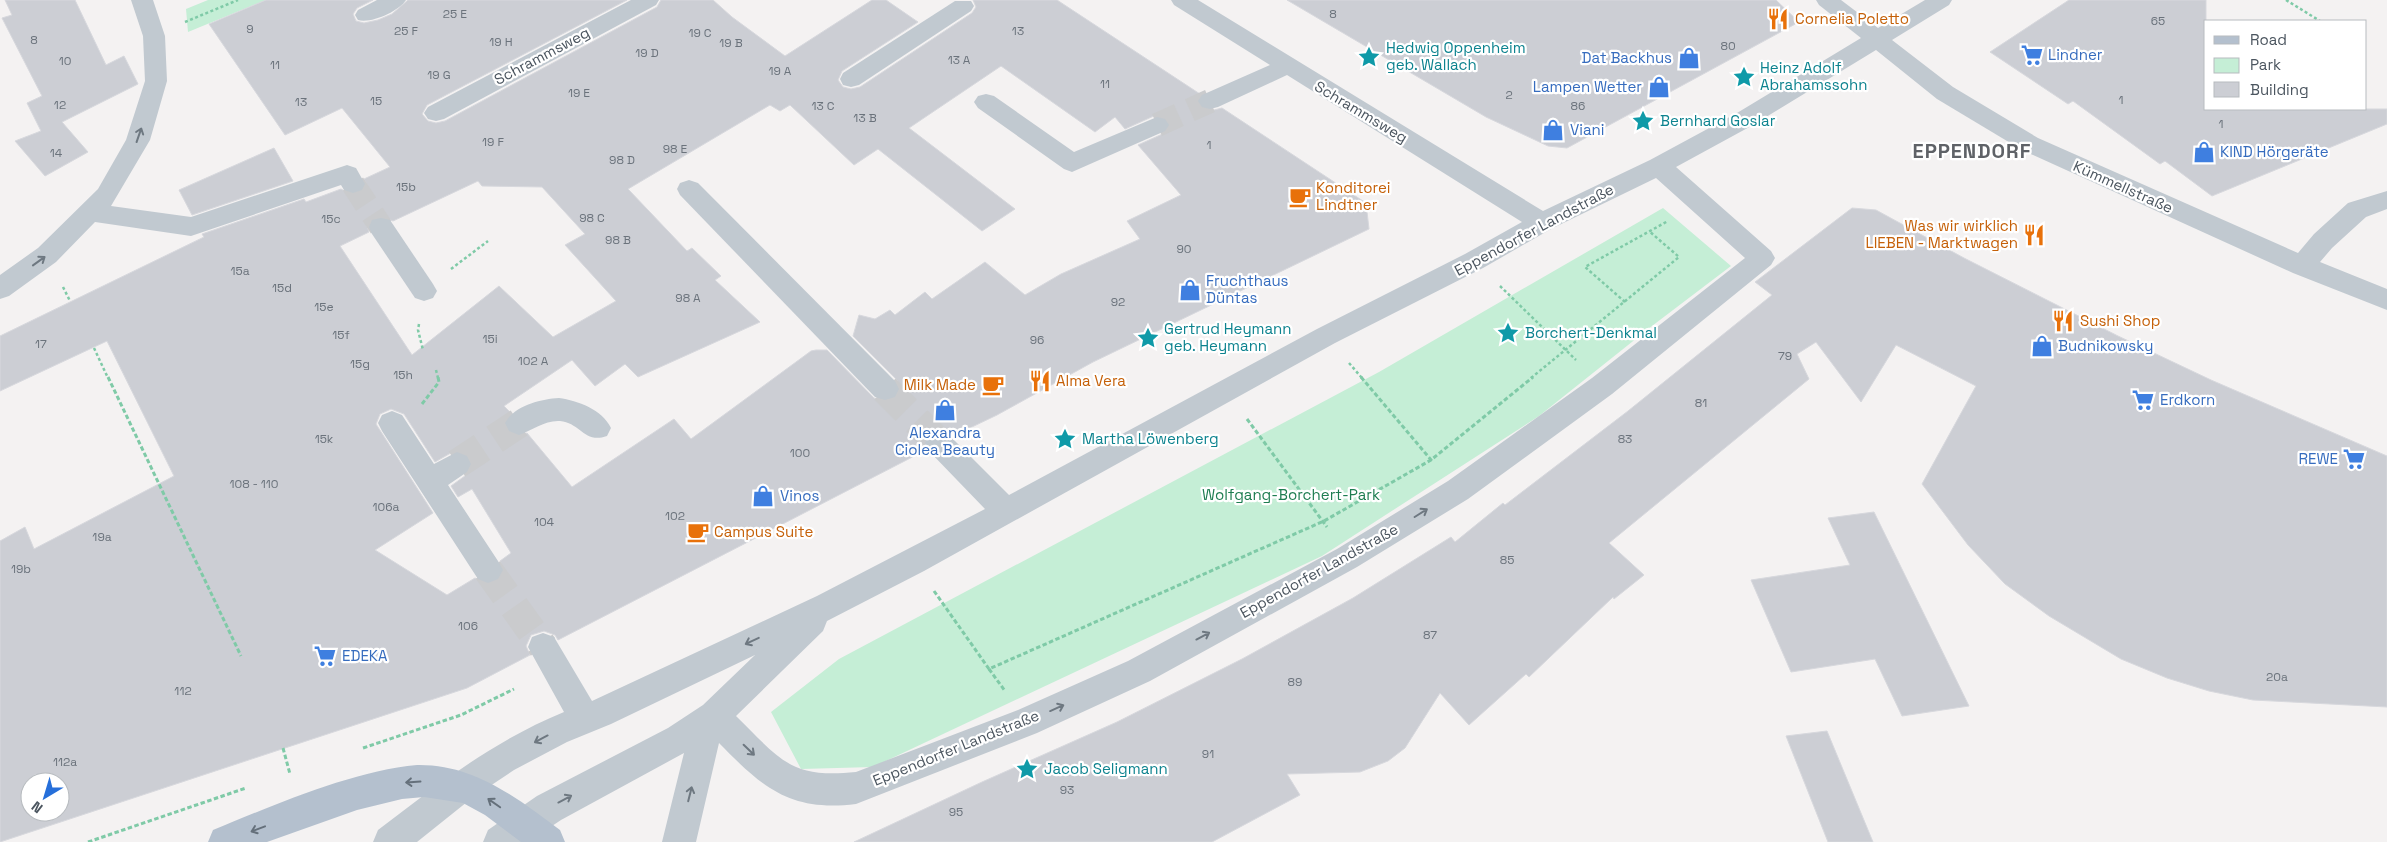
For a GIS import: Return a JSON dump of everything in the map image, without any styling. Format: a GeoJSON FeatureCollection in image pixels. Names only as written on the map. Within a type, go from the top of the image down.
{"type":"FeatureCollection","features":[{"type":"Feature","properties":{"kind":"main road"},"geometry":{"type":"LineString","coordinates":[[225,842],[298,814],[403,783],[441,782],[484,796],[524,836]]}},
{"type":"Feature","properties":{"kind":"street"},"geometry":{"type":"LineString","coordinates":[[0,289],[47,255],[107,195],[138,140],[156,80],[154,36],[142,0]]}},
{"type":"Feature","properties":{"kind":"street"},"geometry":{"type":"LineString","coordinates":[[366,15],[395,0]]}},
{"type":"Feature","properties":{"kind":"street","name":"Schrammsweg"},"geometry":{"type":"LineString","coordinates":[[436,112],[648,0]]}},
{"type":"Feature","properties":{"kind":"street","name":"Schrammsweg"},"geometry":{"type":"LineString","coordinates":[[1182,0],[1542,222]]}},
{"type":"Feature","properties":{"kind":"street","name":"Kümmellstraße"},"geometry":{"type":"LineString","coordinates":[[1827,0],[1945,93],[2030,144],[2302,266],[2387,300]]}},
{"type":"Feature","properties":{"kind":"street","name":"Eppendorfer Landstraße"},"geometry":{"type":"LineString","coordinates":[[390,842],[461,787],[503,759],[556,731],[828,606],[914,562],[1326,336],[1474,262],[1542,222],[1659,166],[1745,119],[1941,0]]}},
{"type":"Feature","properties":{"kind":"street"},"geometry":{"type":"LineString","coordinates":[[851,79],[963,6]]}},
{"type":"Feature","properties":{"kind":"street"},"geometry":{"type":"LineString","coordinates":[[1210,101],[1287,66]]}},
{"type":"Feature","properties":{"kind":"street"},"geometry":{"type":"LineString","coordinates":[[986,102],[1072,163],[1157,125]]}},
{"type":"Feature","properties":{"kind":"street","name":"Eppendorfer Landstraße"},"geometry":{"type":"LineString","coordinates":[[714,716],[775,774],[792,785],[812,791],[836,792],[856,788],[1026,722],[1139,671],[1347,558],[1458,490],[1602,386],[1762,258],[1659,166]]}},
{"type":"Feature","properties":{"kind":"street"},"geometry":{"type":"LineString","coordinates":[[91,212],[191,227],[347,174],[353,184]]}},
{"type":"Feature","properties":{"kind":"street"},"geometry":{"type":"LineString","coordinates":[[689,189],[885,388]]}},
{"type":"Feature","properties":{"kind":"street"},"geometry":{"type":"LineString","coordinates":[[2302,266],[2323,241],[2357,210],[2387,200]]}},
{"type":"Feature","properties":{"kind":"street"},"geometry":{"type":"LineString","coordinates":[[381,227],[424,291]]}},
{"type":"Feature","properties":{"kind":"street"},"geometry":{"type":"LineString","coordinates":[[519,423],[533,415],[550,409],[567,410],[584,416],[597,428]]}},
{"type":"Feature","properties":{"kind":"street"},"geometry":{"type":"LineString","coordinates":[[392,423],[488,570]]}},
{"type":"Feature","properties":{"kind":"street"},"geometry":{"type":"LineString","coordinates":[[939,443],[1006,511]]}},
{"type":"Feature","properties":{"kind":"street"},"geometry":{"type":"LineString","coordinates":[[430,481],[457,464]]}},
{"type":"Feature","properties":{"kind":"street","name":"Eppendorfer Landstraße"},"geometry":{"type":"LineString","coordinates":[[524,836],[549,808],[679,739],[714,716],[828,606]]}},
{"type":"Feature","properties":{"kind":"street"},"geometry":{"type":"LineString","coordinates":[[544,647],[585,719]]}},
{"type":"Feature","properties":{"kind":"street"},"geometry":{"type":"LineString","coordinates":[[680,842],[703,742],[714,716]]}},
{"type":"Feature","properties":{"kind":"path"},"geometry":{"type":"LineString","coordinates":[[154,36],[238,0]]}},
{"type":"Feature","properties":{"kind":"path"},"geometry":{"type":"LineString","coordinates":[[2286,0],[2318,20]]}},
{"type":"Feature","properties":{"kind":"path"},"geometry":{"type":"LineString","coordinates":[[914,562],[989,669],[1324,521],[1431,460],[1567,351],[1626,302],[1679,257],[1649,232],[1585,267],[1626,302]]}},
{"type":"Feature","properties":{"kind":"path"},"geometry":{"type":"LineString","coordinates":[[424,291],[488,240]]}},
{"type":"Feature","properties":{"kind":"path"},"geometry":{"type":"LineString","coordinates":[[1474,262],[1602,386]]}},
{"type":"Feature","properties":{"kind":"path"},"geometry":{"type":"LineString","coordinates":[[1326,336],[1458,490]]}},
{"type":"Feature","properties":{"kind":"path"},"geometry":{"type":"LineString","coordinates":[[94,348],[241,656]]}},
{"type":"Feature","properties":{"kind":"path"},"geometry":{"type":"LineString","coordinates":[[1226,391],[1324,521],[1347,558]]}},
{"type":"Feature","properties":{"kind":"path"},"geometry":{"type":"LineString","coordinates":[[283,748],[289,766]]}},
{"type":"Feature","properties":{"kind":"green space"},"geometry":{"type":"Polygon","coordinates":[[[208,0],[266,0],[188,32],[186,9],[208,0]]]}},
{"type":"Feature","properties":{"kind":"green space","name":"Wolfgang-Borchert-Park"},"geometry":{"type":"Polygon","coordinates":[[[1663,208],[1731,266],[1539,416],[1322,556],[873,767],[801,769],[771,712],[839,659],[1379,372],[1663,208]]]}},
{"type":"Feature","properties":{"kind":"building"},"geometry":{"type":"Polygon","coordinates":[[[5,0],[75,0],[106,65],[124,56],[138,84],[62,122],[88,152],[45,176],[15,141],[41,131],[27,103],[42,96],[2,18],[12,15],[5,0]]]}},
{"type":"Feature","properties":{"kind":"building"},"geometry":{"type":"Polygon","coordinates":[[[266,0],[373,0],[357,8],[353,14],[356,21],[364,23],[392,14],[408,0],[627,0],[427,105],[422,114],[428,121],[436,123],[445,121],[657,7],[661,0],[713,0],[732,17],[785,56],[872,0],[886,0],[918,22],[842,71],[838,80],[843,87],[851,89],[860,87],[972,13],[976,7],[973,0],[1057,0],[1200,94],[1196,102],[1202,109],[1210,111],[1222,108],[1366,203],[1369,229],[1093,362],[997,415],[953,436],[940,429],[928,433],[923,442],[926,450],[558,640],[555,635],[544,631],[531,635],[526,646],[530,655],[467,688],[70,819],[70,772],[20,772],[20,822],[61,822],[0,842],[0,541],[25,527],[34,549],[174,476],[107,341],[0,391],[0,336],[204,237],[202,234],[304,199],[306,202],[341,189],[352,195],[363,192],[367,185],[364,179],[390,167],[342,108],[285,135],[209,24],[266,0]],[[1001,66],[909,128],[1015,209],[982,231],[878,149],[854,165],[790,105],[780,111],[770,105],[628,189],[687,251],[692,248],[721,276],[715,280],[760,322],[638,377],[625,364],[595,386],[572,360],[504,406],[511,413],[503,422],[507,432],[518,437],[527,433],[572,487],[674,419],[691,439],[811,351],[827,350],[874,398],[884,402],[896,399],[901,390],[897,380],[853,336],[859,315],[875,319],[890,310],[895,315],[925,292],[932,299],[985,262],[1025,295],[1061,274],[1140,239],[1127,221],[1181,195],[1138,145],[1167,132],[1171,124],[1167,118],[1156,115],[1125,129],[1115,117],[1095,132],[1001,66]],[[478,181],[393,221],[381,216],[372,218],[367,226],[369,232],[340,246],[412,355],[499,286],[553,337],[616,301],[565,245],[585,234],[542,187],[482,186],[478,181]],[[391,409],[380,414],[376,424],[433,513],[375,550],[447,595],[475,578],[487,585],[499,581],[505,571],[500,561],[511,553],[472,489],[458,497],[451,486],[469,473],[473,463],[469,455],[456,450],[435,462],[404,414],[391,409]]]}},
{"type":"Feature","properties":{"kind":"building"},"geometry":{"type":"Polygon","coordinates":[[[1287,0],[1776,0],[1799,22],[1567,148],[1548,146],[1486,117],[1287,0]]]}},
{"type":"Feature","properties":{"kind":"building"},"geometry":{"type":"Polygon","coordinates":[[[2069,0],[2206,0],[2206,20],[2204,20],[2204,110],[2387,109],[2387,124],[2212,196],[2165,161],[2160,164],[2073,101],[2068,104],[1990,52],[2069,0]]]}},
{"type":"Feature","properties":{"kind":"building"},"geometry":{"type":"Polygon","coordinates":[[[274,148],[293,181],[192,215],[179,190],[274,148]]]}},
{"type":"Feature","properties":{"kind":"building"},"geometry":{"type":"Polygon","coordinates":[[[1852,208],[1876,210],[1964,258],[2118,336],[2211,380],[2387,456],[2387,707],[2253,700],[2209,691],[2167,678],[2121,659],[2049,616],[2005,584],[1968,545],[1922,484],[1976,386],[1896,345],[1861,402],[1816,342],[1797,354],[1809,379],[1609,543],[1644,575],[1614,599],[1613,597],[1529,677],[1526,674],[1469,725],[1440,693],[1405,748],[1388,761],[1360,772],[1287,774],[1300,795],[1212,842],[854,842],[1117,722],[1242,659],[1353,598],[1451,537],[1455,542],[1503,503],[1505,505],[1628,411],[1772,295],[1755,282],[1852,208]]]}},
{"type":"Feature","properties":{"kind":"building"},"geometry":{"type":"Polygon","coordinates":[[[1874,512],[1969,706],[1902,716],[1875,659],[1791,672],[1751,580],[1850,565],[1828,518],[1874,512]]]}},
{"type":"Feature","properties":{"kind":"building"},"geometry":{"type":"Polygon","coordinates":[[[1827,731],[1873,842],[1828,842],[1786,736],[1827,731]]]}},
{"type":"Feature","properties":{"kind":"tunnel"},"geometry":{"type":"LineString","coordinates":[[1157,125],[1210,101]]}},
{"type":"Feature","properties":{"kind":"tunnel"},"geometry":{"type":"LineString","coordinates":[[353,184],[381,227]]}},
{"type":"Feature","properties":{"kind":"tunnel"},"geometry":{"type":"LineString","coordinates":[[885,389],[939,443]]}},
{"type":"Feature","properties":{"kind":"tunnel"},"geometry":{"type":"LineString","coordinates":[[457,464],[519,423]]}},
{"type":"Feature","properties":{"kind":"tunnel"},"geometry":{"type":"LineString","coordinates":[[488,570],[543,647]]}},
{"type":"Feature","properties":{"kind":"place","name":"Cornelia Poletto"},"geometry":{"type":"Point","coordinates":[1778,19]}},
{"type":"Feature","properties":{"kind":"place","name":"Lindner"},"geometry":{"type":"Point","coordinates":[2032,55]}},
{"type":"Feature","properties":{"kind":"place","name":"Hedwig Oppenheim geb. Wallach"},"geometry":{"type":"Point","coordinates":[1369,57]}},
{"type":"Feature","properties":{"kind":"place","name":"Dat Backhus"},"geometry":{"type":"Point","coordinates":[1689,58]}},
{"type":"Feature","properties":{"kind":"place","name":"Heinz Adolf Abrahamssohn"},"geometry":{"type":"Point","coordinates":[1744,77]}},
{"type":"Feature","properties":{"kind":"place","name":"Lampen Wetter"},"geometry":{"type":"Point","coordinates":[1659,87]}},
{"type":"Feature","properties":{"kind":"place","name":"Bernhard Goslar"},"geometry":{"type":"Point","coordinates":[1643,121]}},
{"type":"Feature","properties":{"kind":"place","name":"Viani"},"geometry":{"type":"Point","coordinates":[1553,130]}},
{"type":"Feature","properties":{"kind":"place","name":"KIND Hörgeräte"},"geometry":{"type":"Point","coordinates":[2204,152]}},
{"type":"Feature","properties":{"kind":"place","name":"Konditorei Lindtner"},"geometry":{"type":"Point","coordinates":[1300,197]}},
{"type":"Feature","properties":{"kind":"place","name":"Was wir wirklich LIEBEN - Marktwagen"},"geometry":{"type":"Point","coordinates":[2034,235]}},
{"type":"Feature","properties":{"kind":"place","name":"Fruchthaus Düntas"},"geometry":{"type":"Point","coordinates":[1190,290]}},
{"type":"Feature","properties":{"kind":"place","name":"Sushi Shop"},"geometry":{"type":"Point","coordinates":[2063,321]}},
{"type":"Feature","properties":{"kind":"place","name":"Borchert-Denkmal"},"geometry":{"type":"Point","coordinates":[1508,333]}},
{"type":"Feature","properties":{"kind":"place","name":"Gertrud Heymann geb. Heymann"},"geometry":{"type":"Point","coordinates":[1148,338]}},
{"type":"Feature","properties":{"kind":"place","name":"Budnikowsky"},"geometry":{"type":"Point","coordinates":[2042,346]}},
{"type":"Feature","properties":{"kind":"place","name":"Alma Vera"},"geometry":{"type":"Point","coordinates":[1040,381]}},
{"type":"Feature","properties":{"kind":"place","name":"Milk Made"},"geometry":{"type":"Point","coordinates":[993,385]}},
{"type":"Feature","properties":{"kind":"place","name":"Erdkorn"},"geometry":{"type":"Point","coordinates":[2143,400]}},
{"type":"Feature","properties":{"kind":"place","name":"Alexandra Ciolea Beauty"},"geometry":{"type":"Point","coordinates":[945,410]}},
{"type":"Feature","properties":{"kind":"place","name":"Martha Löwenberg"},"geometry":{"type":"Point","coordinates":[1065,439]}},
{"type":"Feature","properties":{"kind":"place","name":"REWE"},"geometry":{"type":"Point","coordinates":[2354,459]}},
{"type":"Feature","properties":{"kind":"place","name":"Vinos"},"geometry":{"type":"Point","coordinates":[763,496]}},
{"type":"Feature","properties":{"kind":"place","name":"Campus Suite"},"geometry":{"type":"Point","coordinates":[698,532]}},
{"type":"Feature","properties":{"kind":"place","name":"EDEKA"},"geometry":{"type":"Point","coordinates":[325,656]}},
{"type":"Feature","properties":{"kind":"place","name":"Jacob Seligmann"},"geometry":{"type":"Point","coordinates":[1027,769]}},
{"type":"Feature","properties":{"kind":"district","name":"EPPENDORF"},"geometry":{"type":"Point","coordinates":[1972,151]}}]}
